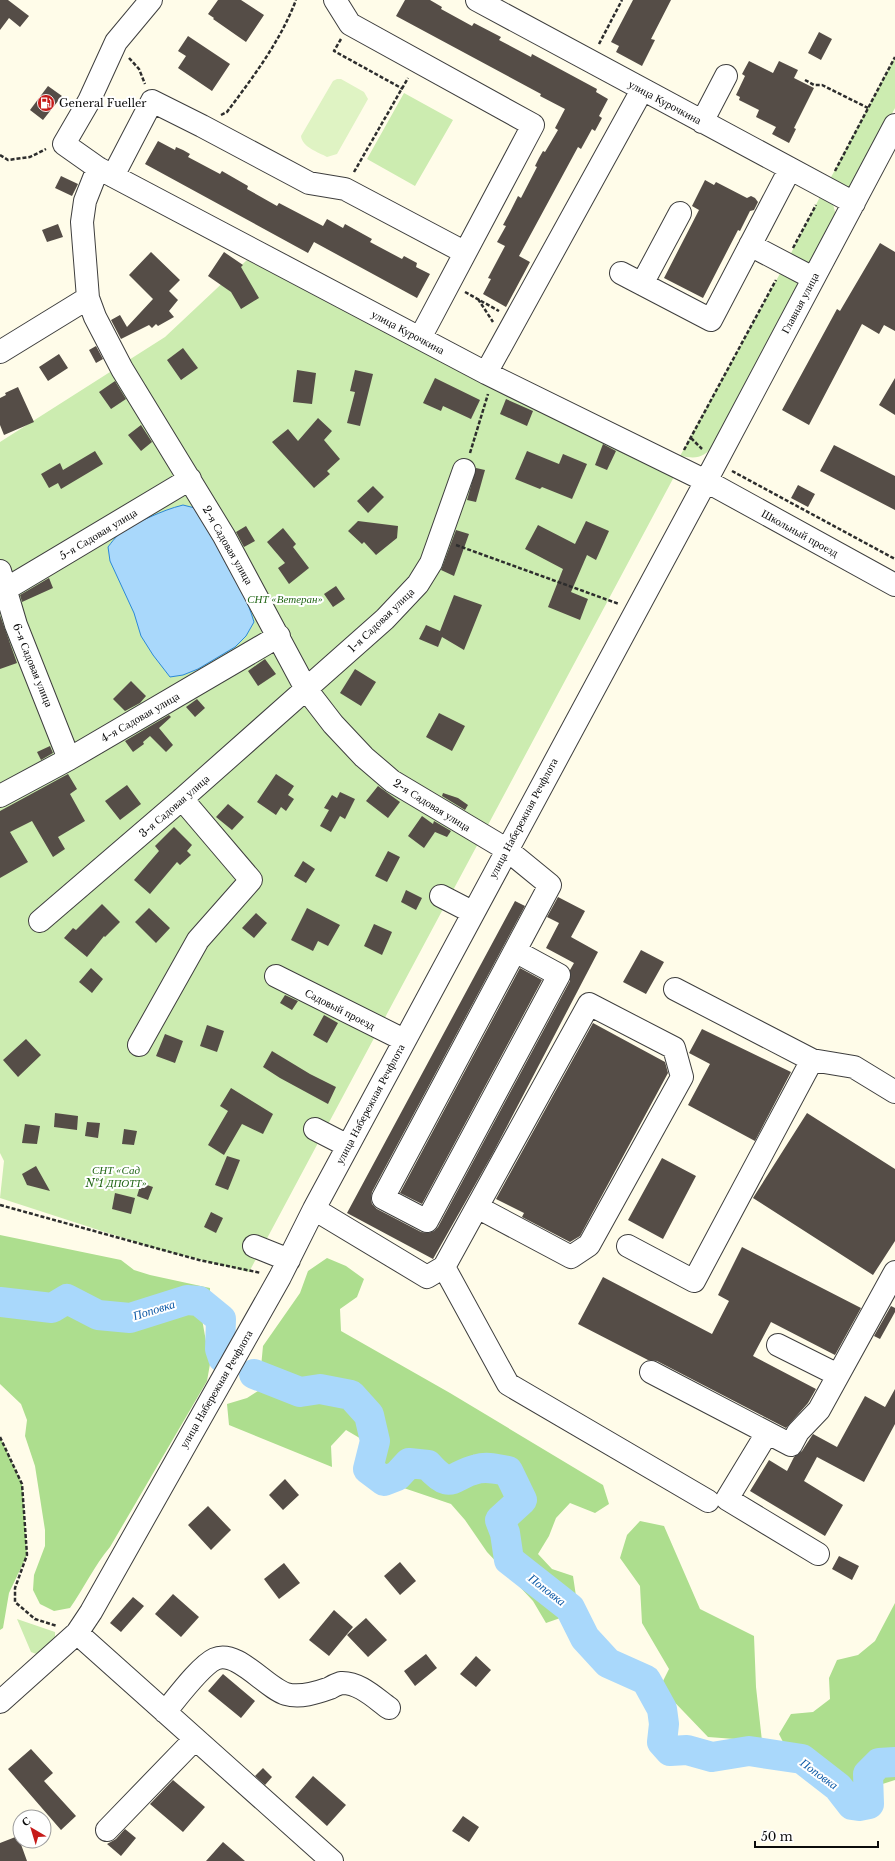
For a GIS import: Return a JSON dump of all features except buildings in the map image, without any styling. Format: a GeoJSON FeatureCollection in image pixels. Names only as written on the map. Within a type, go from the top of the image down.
{"type":"FeatureCollection","features":[{"type":"Feature","properties":{"kind":"street"},"geometry":{"type":"LineString","coordinates":[[64,144],[89,101],[116,42],[151,0]]}},
{"type":"Feature","properties":{"kind":"street"},"geometry":{"type":"LineString","coordinates":[[335,0],[350,24],[534,125],[464,252],[420,338]]}},
{"type":"Feature","properties":{"kind":"street","name":"улица Курочкина"},"geometry":{"type":"LineString","coordinates":[[477,0],[790,170],[854,203]]}},
{"type":"Feature","properties":{"kind":"street"},"geometry":{"type":"LineString","coordinates":[[702,122],[726,76]]}},
{"type":"Feature","properties":{"kind":"street"},"geometry":{"type":"LineString","coordinates":[[486,373],[642,90]]}},
{"type":"Feature","properties":{"kind":"street"},"geometry":{"type":"LineString","coordinates":[[152,101],[309,183],[345,188],[464,252]]}},
{"type":"Feature","properties":{"kind":"street","name":"2-я Садовая улица"},"geometry":{"type":"LineString","coordinates":[[152,101],[86,201],[82,222],[88,298],[95,316],[122,369],[224,536],[279,636],[306,689],[333,724],[364,757],[392,781],[468,828],[506,849],[550,885],[515,951]]}},
{"type":"Feature","properties":{"kind":"street","name":"Главная улица"},"geometry":{"type":"LineString","coordinates":[[706,481],[895,125]]}},
{"type":"Feature","properties":{"kind":"street","name":"улица Курочкина"},"geometry":{"type":"LineString","coordinates":[[64,144],[106,172],[486,373],[706,481]]}},
{"type":"Feature","properties":{"kind":"street"},"geometry":{"type":"LineString","coordinates":[[620,273],[711,320],[790,170]]}},
{"type":"Feature","properties":{"kind":"street"},"geometry":{"type":"LineString","coordinates":[[642,284],[680,213]]}},
{"type":"Feature","properties":{"kind":"street"},"geometry":{"type":"LineString","coordinates":[[750,245],[813,278]]}},
{"type":"Feature","properties":{"kind":"street"},"geometry":{"type":"LineString","coordinates":[[0,352],[88,298]]}},
{"type":"Feature","properties":{"kind":"street","name":"1-я Садовая улица"},"geometry":{"type":"LineString","coordinates":[[306,689],[385,619],[418,584],[431,563],[464,470]]}},
{"type":"Feature","properties":{"kind":"street","name":"5-я Садовая улица"},"geometry":{"type":"LineString","coordinates":[[3,580],[190,479]]}},
{"type":"Feature","properties":{"kind":"street","name":"Школьный проезд"},"geometry":{"type":"LineString","coordinates":[[706,481],[895,585]]}},
{"type":"Feature","properties":{"kind":"street","name":"улица Набережная Речфлота"},"geometry":{"type":"LineString","coordinates":[[0,1702],[77,1633],[95,1605],[285,1269],[314,1209],[472,912],[706,481]]}},
{"type":"Feature","properties":{"kind":"street","name":"6-я Садовая улица"},"geometry":{"type":"LineString","coordinates":[[3,580],[16,625],[69,759]]}},
{"type":"Feature","properties":{"kind":"street","name":"4-я Садовая улица"},"geometry":{"type":"LineString","coordinates":[[0,796],[69,759],[279,636]]}},
{"type":"Feature","properties":{"kind":"street","name":"3-я Садовая улица"},"geometry":{"type":"LineString","coordinates":[[40,921],[182,799],[306,689]]}},
{"type":"Feature","properties":{"kind":"street"},"geometry":{"type":"LineString","coordinates":[[139,1044],[198,940],[251,880],[182,799]]}},
{"type":"Feature","properties":{"kind":"street"},"geometry":{"type":"LineString","coordinates":[[441,896],[472,912]]}},
{"type":"Feature","properties":{"kind":"street"},"geometry":{"type":"LineString","coordinates":[[515,951],[559,975],[427,1221],[383,1198],[515,951]]}},
{"type":"Feature","properties":{"kind":"street","name":"Садовый проезд"},"geometry":{"type":"LineString","coordinates":[[276,976],[404,1040]]}},
{"type":"Feature","properties":{"kind":"street"},"geometry":{"type":"LineString","coordinates":[[675,989],[812,1060],[854,1067],[895,1092]]}},
{"type":"Feature","properties":{"kind":"street"},"geometry":{"type":"LineString","coordinates":[[314,1209],[427,1277],[444,1267],[477,1207],[589,1004],[674,1048],[682,1077],[589,1245],[571,1257],[477,1207]]}},
{"type":"Feature","properties":{"kind":"street"},"geometry":{"type":"LineString","coordinates":[[628,1246],[694,1281],[812,1060]]}},
{"type":"Feature","properties":{"kind":"street"},"geometry":{"type":"LineString","coordinates":[[315,1129],[348,1146]]}},
{"type":"Feature","properties":{"kind":"street"},"geometry":{"type":"LineString","coordinates":[[254,1246],[285,1269]]}},
{"type":"Feature","properties":{"kind":"street"},"geometry":{"type":"LineString","coordinates":[[444,1267],[508,1384],[708,1501]]}},
{"type":"Feature","properties":{"kind":"street"},"geometry":{"type":"LineString","coordinates":[[651,1372],[791,1445],[798,1432],[819,1410],[895,1272]]}},
{"type":"Feature","properties":{"kind":"street"},"geometry":{"type":"LineString","coordinates":[[778,1345],[838,1375]]}},
{"type":"Feature","properties":{"kind":"street"},"geometry":{"type":"LineString","coordinates":[[767,1433],[727,1499],[818,1554]]}},
{"type":"Feature","properties":{"kind":"street"},"geometry":{"type":"LineString","coordinates":[[77,1633],[332,1861]]}},
{"type":"Feature","properties":{"kind":"street"},"geometry":{"type":"LineString","coordinates":[[165,1712],[202,1669],[215,1659],[227,1658],[242,1664],[279,1692],[295,1697],[320,1691],[341,1683],[361,1688],[389,1708]]}},
{"type":"Feature","properties":{"kind":"street"},"geometry":{"type":"LineString","coordinates":[[107,1830],[195,1739]]}},
{"type":"Feature","properties":{"kind":"path"},"geometry":{"type":"LineString","coordinates":[[227,112],[262,64],[288,21],[296,0]]}},
{"type":"Feature","properties":{"kind":"path"},"geometry":{"type":"LineString","coordinates":[[598,46],[622,0]]}},
{"type":"Feature","properties":{"kind":"path"},"geometry":{"type":"LineString","coordinates":[[350,24],[334,51],[403,88]]}},
{"type":"Feature","properties":{"kind":"path"},"geometry":{"type":"LineString","coordinates":[[116,42],[139,69],[152,101]]}},
{"type":"Feature","properties":{"kind":"path"},"geometry":{"type":"LineString","coordinates":[[833,174],[895,57]]}},
{"type":"Feature","properties":{"kind":"path"},"geometry":{"type":"LineString","coordinates":[[345,188],[417,62]]}},
{"type":"Feature","properties":{"kind":"path"},"geometry":{"type":"LineString","coordinates":[[805,80],[814,85],[822,85],[868,108]]}},
{"type":"Feature","properties":{"kind":"path"},"geometry":{"type":"LineString","coordinates":[[0,155],[8,160],[30,157],[50,147],[64,144]]}},
{"type":"Feature","properties":{"kind":"path"},"geometry":{"type":"LineString","coordinates":[[676,467],[818,202]]}},
{"type":"Feature","properties":{"kind":"path"},"geometry":{"type":"LineString","coordinates":[[449,282],[477,299],[509,329]]}},
{"type":"Feature","properties":{"kind":"path"},"geometry":{"type":"LineString","coordinates":[[477,299],[509,329]]}},
{"type":"Feature","properties":{"kind":"path"},"geometry":{"type":"LineString","coordinates":[[464,470],[489,390],[486,373]]}},
{"type":"Feature","properties":{"kind":"path"},"geometry":{"type":"LineString","coordinates":[[691,438],[707,454]]}},
{"type":"Feature","properties":{"kind":"path"},"geometry":{"type":"LineString","coordinates":[[731,470],[895,559]]}},
{"type":"Feature","properties":{"kind":"path"},"geometry":{"type":"LineString","coordinates":[[439,538],[636,610]]}},
{"type":"Feature","properties":{"kind":"path"},"geometry":{"type":"LineString","coordinates":[[0,1206],[198,1260],[285,1269]]}},
{"type":"Feature","properties":{"kind":"path"},"geometry":{"type":"LineString","coordinates":[[0,1437],[22,1484],[27,1555],[15,1588],[15,1602],[35,1619],[77,1633]]}},
{"type":"Feature","properties":{"kind":"green space"},"geometry":{"type":"Polygon","coordinates":[[[895,57],[895,108],[856,181],[849,187],[840,186],[829,181],[895,57]]]}},
{"type":"Feature","properties":{"kind":"green space"},"geometry":{"type":"Polygon","coordinates":[[[341,79],[364,92],[368,99],[337,154],[327,157],[307,146],[302,140],[301,136],[333,81],[341,79]]]}},
{"type":"Feature","properties":{"kind":"green space"},"geometry":{"type":"Polygon","coordinates":[[[404,93],[453,120],[415,186],[367,159],[404,93]]]}},
{"type":"Feature","properties":{"kind":"green space"},"geometry":{"type":"Polygon","coordinates":[[[821,195],[833,204],[836,216],[811,262],[799,262],[789,257],[821,195]]]}},
{"type":"Feature","properties":{"kind":"green space","name":"СНТ «Ветеран»"},"geometry":{"type":"Polygon","coordinates":[[[247,260],[675,475],[249,1272],[157,1249],[0,1198],[4,1161],[0,1153],[0,442],[165,337],[247,260]]]}},
{"type":"Feature","properties":{"kind":"green space"},"geometry":{"type":"Polygon","coordinates":[[[783,268],[794,275],[799,287],[715,444],[703,455],[696,457],[680,456],[783,268]]]}},
{"type":"Feature","properties":{"kind":"green space"},"geometry":{"type":"Polygon","coordinates":[[[0,1235],[121,1260],[134,1270],[210,1288],[210,1304],[202,1319],[210,1364],[207,1381],[110,1547],[70,1608],[54,1611],[40,1604],[33,1590],[34,1575],[45,1546],[45,1530],[35,1466],[25,1436],[27,1420],[21,1404],[0,1384],[0,1235]]]}},
{"type":"Feature","properties":{"kind":"green space"},"geometry":{"type":"Polygon","coordinates":[[[327,1258],[346,1266],[364,1279],[357,1297],[340,1309],[341,1331],[450,1393],[603,1485],[609,1504],[595,1513],[570,1503],[556,1518],[549,1536],[538,1554],[552,1569],[573,1576],[576,1596],[566,1616],[546,1623],[533,1601],[487,1552],[465,1520],[451,1504],[389,1483],[371,1459],[363,1440],[346,1430],[331,1446],[332,1467],[229,1425],[227,1404],[247,1398],[266,1386],[261,1367],[263,1346],[300,1293],[308,1271],[327,1258]]]}},
{"type":"Feature","properties":{"kind":"green space"},"geometry":{"type":"Polygon","coordinates":[[[0,1437],[22,1484],[27,1555],[9,1593],[3,1628],[0,1630],[0,1437]]]}},
{"type":"Feature","properties":{"kind":"green space"},"geometry":{"type":"Polygon","coordinates":[[[640,1521],[664,1526],[700,1609],[754,1636],[756,1687],[762,1741],[708,1737],[660,1687],[669,1669],[642,1623],[640,1586],[620,1558],[627,1535],[640,1521]]]}},
{"type":"Feature","properties":{"kind":"green space"},"geometry":{"type":"Polygon","coordinates":[[[895,1603],[895,1780],[845,1796],[816,1784],[788,1752],[779,1734],[791,1714],[813,1712],[830,1699],[829,1678],[837,1660],[858,1655],[875,1641],[895,1603]]]}},
{"type":"Feature","properties":{"kind":"green space"},"geometry":{"type":"Polygon","coordinates":[[[17,1619],[55,1632],[55,1640],[39,1655],[31,1652],[17,1619]]]}},
{"type":"Feature","properties":{"kind":"water"},"geometry":{"type":"Polygon","coordinates":[[[183,505],[195,508],[212,534],[236,578],[254,622],[246,636],[235,647],[198,669],[183,675],[170,677],[141,636],[134,613],[110,561],[108,547],[131,525],[174,507],[183,505]]]}},
{"type":"Feature","properties":{"kind":"waterway","name":"Поповка"},"geometry":{"type":"LineString","coordinates":[[0,1302],[52,1308],[67,1299],[98,1315],[130,1318],[187,1300],[199,1301],[221,1319],[220,1349],[223,1358]]}},
{"type":"Feature","properties":{"kind":"waterway","name":"Поповка"},"geometry":{"type":"LineString","coordinates":[[254,1374],[300,1392],[320,1389],[351,1395],[369,1415],[375,1441],[368,1469],[384,1481],[397,1476],[409,1463],[428,1465],[442,1478],[447,1480],[481,1468],[492,1468],[508,1471],[522,1500],[500,1520],[505,1533],[509,1560],[570,1608],[585,1638],[608,1663],[646,1680],[662,1709],[664,1724],[662,1742],[670,1751],[687,1750],[712,1757],[749,1751],[802,1759],[838,1787],[852,1805],[859,1806],[869,1804],[868,1774],[879,1763],[895,1762]]}},
{"type":"Feature","properties":{"kind":"place","name":"General Fueller"},"geometry":{"type":"Point","coordinates":[46,103]}},
{"type":"Feature","properties":{"kind":"park label","name":"СНТ «Сад №1 ДПОТТ»"},"geometry":{"type":"Point","coordinates":[116,1176]}}]}
